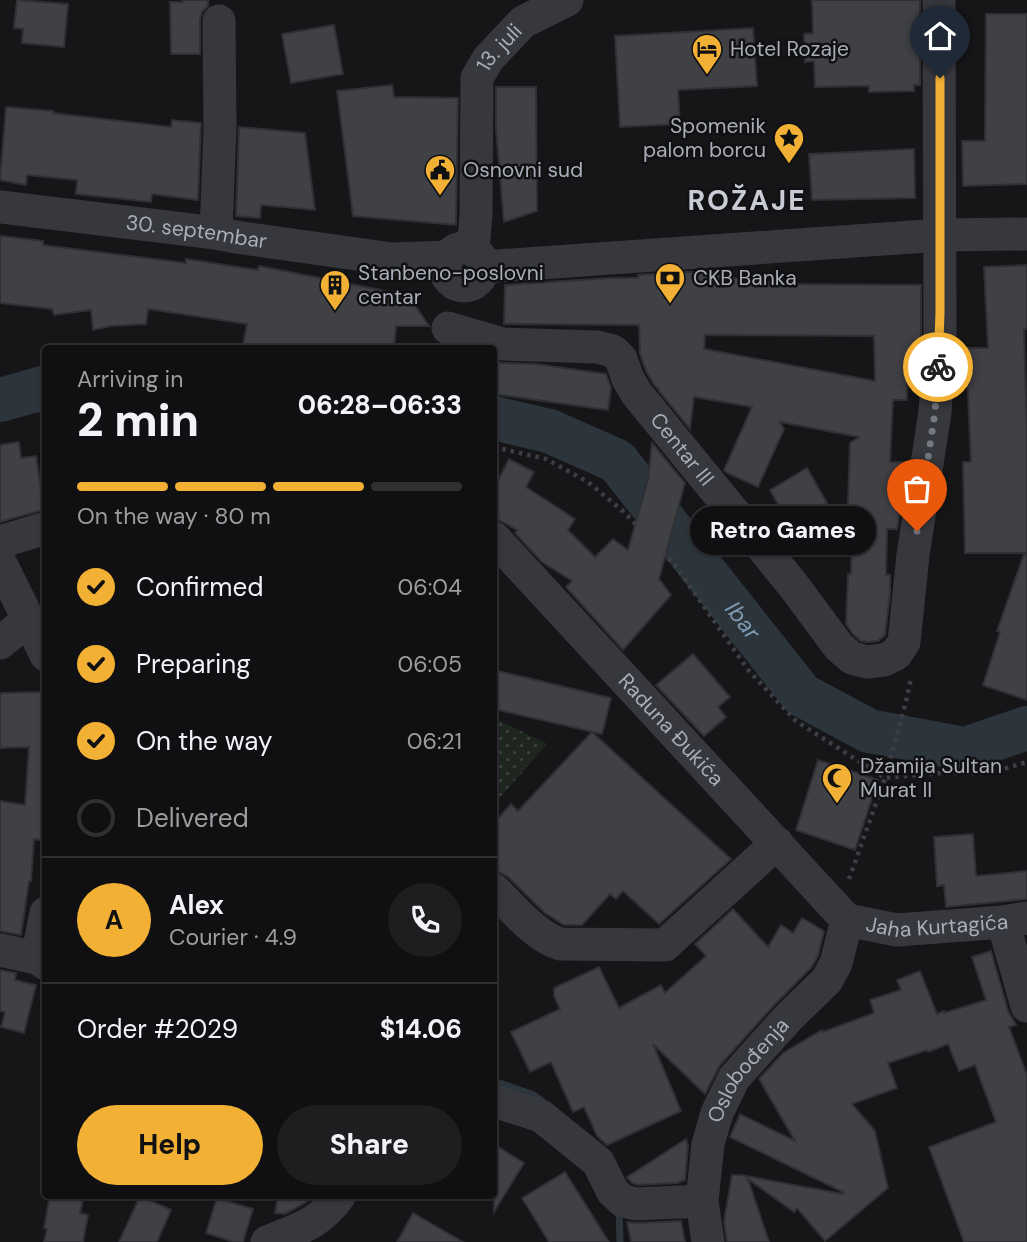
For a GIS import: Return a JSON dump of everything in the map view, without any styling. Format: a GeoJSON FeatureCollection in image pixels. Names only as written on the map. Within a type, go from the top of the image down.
{"type":"FeatureCollection","features":[{"type":"Feature","properties":{"kind":"street","name":"13. juli"},"geometry":{"type":"LineString","coordinates":[[446,338],[476,215],[477,78],[488,59],[523,22],[568,0]]}},
{"type":"Feature","properties":{"kind":"street"},"geometry":{"type":"LineString","coordinates":[[939,0],[941,234]]}},
{"type":"Feature","properties":{"kind":"street"},"geometry":{"type":"LineString","coordinates":[[216,233],[220,128],[219,21]]}},
{"type":"Feature","properties":{"kind":"street","name":"30. septembar"},"geometry":{"type":"LineString","coordinates":[[0,206],[462,268],[941,234],[1027,234]]}},
{"type":"Feature","properties":{"kind":"street","name":"Centar III"},"geometry":{"type":"LineString","coordinates":[[446,338],[612,351],[621,359],[637,394],[793,585],[839,647],[852,658],[867,662],[884,660],[896,654],[905,642],[913,555],[935,412],[940,339],[941,234]]}},
{"type":"Feature","properties":{"kind":"street"},"geometry":{"type":"LineString","coordinates":[[0,542],[42,529]]}},
{"type":"Feature","properties":{"kind":"street","name":"Raduna Ðukića"},"geometry":{"type":"LineString","coordinates":[[497,541],[842,915]]}},
{"type":"Feature","properties":{"kind":"street"},"geometry":{"type":"LineString","coordinates":[[0,562],[42,647]]}},
{"type":"Feature","properties":{"kind":"street"},"geometry":{"type":"LineString","coordinates":[[0,643],[29,620]]}},
{"type":"Feature","properties":{"kind":"street"},"geometry":{"type":"LineString","coordinates":[[497,893],[538,932],[560,944],[665,945],[777,843]]}},
{"type":"Feature","properties":{"kind":"street","name":"Jaha Kurtagića"},"geometry":{"type":"LineString","coordinates":[[842,915],[897,930],[1015,920]]}},
{"type":"Feature","properties":{"kind":"street","name":"Oslobođenja"},"geometry":{"type":"LineString","coordinates":[[708,1242],[702,1201],[708,1144],[717,1113],[734,1078],[827,980],[842,945],[842,915]]}},
{"type":"Feature","properties":{"kind":"street"},"geometry":{"type":"LineString","coordinates":[[1015,920],[1027,1006]]}},
{"type":"Feature","properties":{"kind":"street"},"geometry":{"type":"LineString","coordinates":[[0,950],[41,961]]}},
{"type":"Feature","properties":{"kind":"street"},"geometry":{"type":"LineString","coordinates":[[497,1102],[541,1116],[598,1162],[618,1196],[636,1204],[702,1201]]}},
{"type":"Feature","properties":{"kind":"street"},"geometry":{"type":"LineString","coordinates":[[267,1242],[317,1220],[337,1199]]}},
{"type":"Feature","properties":{"kind":"path"},"geometry":{"type":"LineString","coordinates":[[497,448],[546,459],[588,482],[624,512],[674,565],[749,671],[796,722],[885,778],[942,773],[990,773],[1027,762]]}},
{"type":"Feature","properties":{"kind":"path"},"geometry":{"type":"LineString","coordinates":[[842,915],[906,702]]}},
{"type":"Feature","properties":{"kind":"shaded area"},"geometry":{"type":"Polygon","coordinates":[[[497,719],[547,744],[497,801],[497,719]]]}},
{"type":"Feature","properties":{"kind":"building"},"geometry":{"type":"Polygon","coordinates":[[[17,0],[68,4],[64,47],[22,43],[23,29],[14,28],[17,0]]]}},
{"type":"Feature","properties":{"kind":"building"},"geometry":{"type":"Polygon","coordinates":[[[208,0],[208,6],[202,12],[200,20],[200,54],[171,54],[170,2],[208,0]]]}},
{"type":"Feature","properties":{"kind":"building"},"geometry":{"type":"Polygon","coordinates":[[[812,0],[920,0],[920,85],[914,85],[914,91],[869,92],[869,86],[815,87],[814,61],[805,62],[804,34],[813,33],[812,0]]]}},
{"type":"Feature","properties":{"kind":"building"},"geometry":{"type":"Polygon","coordinates":[[[986,14],[1027,14],[1027,184],[963,186],[962,141],[985,141],[986,14]]]}},
{"type":"Feature","properties":{"kind":"building"},"geometry":{"type":"Polygon","coordinates":[[[334,25],[343,74],[291,83],[282,34],[334,25]]]}},
{"type":"Feature","properties":{"kind":"building"},"geometry":{"type":"Polygon","coordinates":[[[753,28],[757,86],[678,90],[680,124],[620,127],[615,36],[753,28]]]}},
{"type":"Feature","properties":{"kind":"building"},"geometry":{"type":"Polygon","coordinates":[[[392,85],[394,97],[458,98],[456,225],[353,216],[337,91],[392,85]]]}},
{"type":"Feature","properties":{"kind":"building"},"geometry":{"type":"Polygon","coordinates":[[[496,87],[536,87],[537,211],[504,222],[496,130],[496,87]]]}},
{"type":"Feature","properties":{"kind":"building"},"geometry":{"type":"Polygon","coordinates":[[[6,107],[171,127],[172,120],[201,123],[198,200],[152,194],[151,202],[76,194],[77,180],[27,175],[26,185],[0,180],[6,107]]]}},
{"type":"Feature","properties":{"kind":"building"},"geometry":{"type":"Polygon","coordinates":[[[239,127],[305,133],[315,210],[261,205],[260,218],[236,216],[239,127]]]}},
{"type":"Feature","properties":{"kind":"building"},"geometry":{"type":"Polygon","coordinates":[[[914,149],[915,198],[812,200],[809,154],[914,149]]]}},
{"type":"Feature","properties":{"kind":"building"},"geometry":{"type":"Polygon","coordinates":[[[0,236],[43,241],[43,245],[186,263],[186,259],[258,270],[259,266],[396,293],[414,304],[429,326],[396,326],[394,345],[243,345],[247,324],[148,309],[146,324],[93,330],[91,310],[54,315],[52,309],[0,303],[0,236]]]}},
{"type":"Feature","properties":{"kind":"building"},"geometry":{"type":"Polygon","coordinates":[[[1027,265],[1027,329],[1024,329],[1027,553],[965,553],[963,462],[971,462],[966,348],[988,348],[984,267],[1027,265]]]}},
{"type":"Feature","properties":{"kind":"building"},"geometry":{"type":"Polygon","coordinates":[[[723,271],[722,277],[771,281],[771,284],[921,285],[921,338],[920,350],[916,350],[917,381],[907,381],[907,400],[893,400],[890,462],[905,462],[905,482],[902,482],[897,529],[887,529],[886,575],[890,575],[890,594],[885,635],[878,641],[861,641],[846,624],[848,574],[851,574],[852,528],[847,527],[850,443],[859,437],[780,422],[784,429],[758,487],[724,470],[752,407],[694,397],[690,429],[646,371],[640,354],[639,325],[504,324],[505,285],[638,278],[638,275],[723,271]],[[705,335],[704,349],[875,381],[874,336],[705,335]]]}},
{"type":"Feature","properties":{"kind":"building"},"geometry":{"type":"Polygon","coordinates":[[[497,362],[536,364],[606,374],[611,388],[608,410],[497,394],[497,362]]]}},
{"type":"Feature","properties":{"kind":"building"},"geometry":{"type":"Polygon","coordinates":[[[19,442],[21,458],[36,456],[42,510],[0,522],[0,445],[19,442]]]}},
{"type":"Feature","properties":{"kind":"building"},"geometry":{"type":"Polygon","coordinates":[[[652,443],[685,483],[659,579],[671,595],[623,650],[566,587],[572,581],[542,562],[515,533],[517,530],[497,519],[497,482],[509,459],[534,472],[526,487],[575,519],[568,530],[595,557],[613,539],[628,550],[648,479],[652,443]]]}},
{"type":"Feature","properties":{"kind":"building"},"geometry":{"type":"Polygon","coordinates":[[[807,468],[827,503],[790,525],[770,490],[807,468]]]}},
{"type":"Feature","properties":{"kind":"building"},"geometry":{"type":"Polygon","coordinates":[[[1024,554],[1027,555],[1027,700],[983,685],[1000,632],[997,631],[1024,554]]]}},
{"type":"Feature","properties":{"kind":"building"},"geometry":{"type":"Polygon","coordinates":[[[693,654],[730,697],[718,707],[726,717],[704,736],[656,685],[693,654]]]}},
{"type":"Feature","properties":{"kind":"building"},"geometry":{"type":"Polygon","coordinates":[[[497,671],[611,698],[602,734],[497,710],[497,671]]]}},
{"type":"Feature","properties":{"kind":"building"},"geometry":{"type":"Polygon","coordinates":[[[42,692],[42,840],[34,839],[31,881],[21,935],[0,931],[0,801],[25,805],[29,747],[0,748],[0,693],[42,692]]]}},
{"type":"Feature","properties":{"kind":"building"},"geometry":{"type":"Polygon","coordinates":[[[592,732],[731,859],[659,924],[623,891],[616,899],[610,894],[582,925],[564,925],[545,913],[507,876],[497,872],[497,820],[511,804],[518,811],[592,732]]]}},
{"type":"Feature","properties":{"kind":"building","name":"Džamija Sultan Murat II"},"geometry":{"type":"Polygon","coordinates":[[[818,760],[878,780],[855,850],[796,830],[818,760]]]}},
{"type":"Feature","properties":{"kind":"building"},"geometry":{"type":"Polygon","coordinates":[[[973,834],[976,876],[1027,871],[1027,899],[946,907],[944,885],[937,886],[934,837],[973,834]]]}},
{"type":"Feature","properties":{"kind":"building"},"geometry":{"type":"Polygon","coordinates":[[[733,909],[768,947],[781,925],[793,933],[802,918],[824,931],[818,956],[811,968],[720,1065],[705,1094],[653,1044],[681,1111],[607,1145],[597,1136],[584,1107],[573,1112],[551,1062],[530,1072],[511,1032],[560,1009],[554,996],[554,988],[599,967],[619,1008],[661,985],[665,993],[706,956],[695,944],[733,909]]]}},
{"type":"Feature","properties":{"kind":"building"},"geometry":{"type":"Polygon","coordinates":[[[991,951],[1008,1011],[1016,1025],[1009,1027],[1027,1075],[1027,1242],[964,1242],[929,1147],[996,1122],[975,1065],[959,1071],[948,1044],[888,1063],[897,1088],[852,1104],[875,1131],[888,1188],[825,1241],[797,1208],[794,1212],[748,1179],[769,1242],[727,1242],[724,1221],[732,1175],[843,1194],[730,1137],[740,1114],[795,1141],[759,1079],[783,1053],[822,1030],[823,1032],[874,1013],[870,1000],[901,990],[897,980],[920,971],[937,1014],[986,1000],[972,957],[991,951]]]}},
{"type":"Feature","properties":{"kind":"building"},"geometry":{"type":"Polygon","coordinates":[[[0,970],[16,973],[15,980],[36,985],[24,1033],[1,1027],[5,1012],[0,1011],[0,970]]]}},
{"type":"Feature","properties":{"kind":"building"},"geometry":{"type":"Polygon","coordinates":[[[686,1139],[688,1146],[685,1180],[677,1183],[638,1185],[629,1180],[627,1177],[686,1139]]]}},
{"type":"Feature","properties":{"kind":"building"},"geometry":{"type":"Polygon","coordinates":[[[497,1146],[524,1163],[494,1212],[494,1199],[497,1199],[497,1146]]]}},
{"type":"Feature","properties":{"kind":"building"},"geometry":{"type":"Polygon","coordinates":[[[565,1172],[609,1242],[549,1242],[522,1198],[565,1172]]]}},
{"type":"Feature","properties":{"kind":"building"},"geometry":{"type":"Polygon","coordinates":[[[49,1199],[83,1199],[80,1213],[88,1215],[83,1242],[44,1242],[47,1229],[44,1228],[49,1199]]]}},
{"type":"Feature","properties":{"kind":"building"},"geometry":{"type":"Polygon","coordinates":[[[139,1199],[147,1199],[171,1210],[157,1242],[119,1242],[139,1199]]]}},
{"type":"Feature","properties":{"kind":"building"},"geometry":{"type":"Polygon","coordinates":[[[217,1199],[253,1209],[243,1242],[234,1242],[206,1233],[217,1199]]]}},
{"type":"Feature","properties":{"kind":"building"},"geometry":{"type":"Polygon","coordinates":[[[277,1199],[310,1199],[285,1214],[275,1213],[277,1199]]]}},
{"type":"Feature","properties":{"kind":"building"},"geometry":{"type":"Polygon","coordinates":[[[413,1213],[463,1242],[397,1242],[413,1213]]]}},
{"type":"Feature","properties":{"kind":"building"},"geometry":{"type":"Polygon","coordinates":[[[681,1221],[685,1242],[631,1242],[627,1222],[681,1221]]]}},
{"type":"Feature","properties":{"kind":"waterway","name":"Ibar"},"geometry":{"type":"LineString","coordinates":[[0,400],[42,388]]}},
{"type":"Feature","properties":{"kind":"waterway"},"geometry":{"type":"LineString","coordinates":[[16,395],[42,411]]}},
{"type":"Feature","properties":{"kind":"waterway","name":"Ibar"},"geometry":{"type":"LineString","coordinates":[[497,419],[549,431],[617,461],[802,695],[869,731],[965,749],[1027,728]]}},
{"type":"Feature","properties":{"kind":"waterway"},"geometry":{"type":"LineString","coordinates":[[497,1082],[534,1095],[542,1101]]}},
{"type":"Feature","properties":{"kind":"waterway"},"geometry":{"type":"LineString","coordinates":[[619,1208],[620,1242]]}},
{"type":"Feature","properties":{"kind":"way so far"},"geometry":{"type":"LineString","coordinates":[[917,531],[935,412],[938,367]]}},
{"type":"Feature","properties":{"kind":"place","name":"Hotel Rozaje"},"geometry":{"type":"Point","coordinates":[707,76]}},
{"type":"Feature","properties":{"kind":"place","name":"Spomenik palom borcu"},"geometry":{"type":"Point","coordinates":[789,165]}},
{"type":"Feature","properties":{"kind":"place","name":"Osnovni sud"},"geometry":{"type":"Point","coordinates":[440,197]}},
{"type":"Feature","properties":{"kind":"place","name":"CKB Banka"},"geometry":{"type":"Point","coordinates":[670,305]}},
{"type":"Feature","properties":{"kind":"place","name":"Stanbeno-poslovni centar"},"geometry":{"type":"Point","coordinates":[335,312]}},
{"type":"Feature","properties":{"kind":"place","name":"Retro Games"},"geometry":{"type":"Point","coordinates":[917,531]}},
{"type":"Feature","properties":{"kind":"place","name":"Džamija Sultan Murat II"},"geometry":{"type":"Point","coordinates":[837,805]}},
{"type":"Feature","properties":{"kind":"district","name":"ROŽAJE"},"geometry":{"type":"Point","coordinates":[747,200]}},
{"type":"Feature","properties":{"kind":"route"},"geometry":{"type":"LineString","coordinates":[[938,367],[940,78]]}}]}
